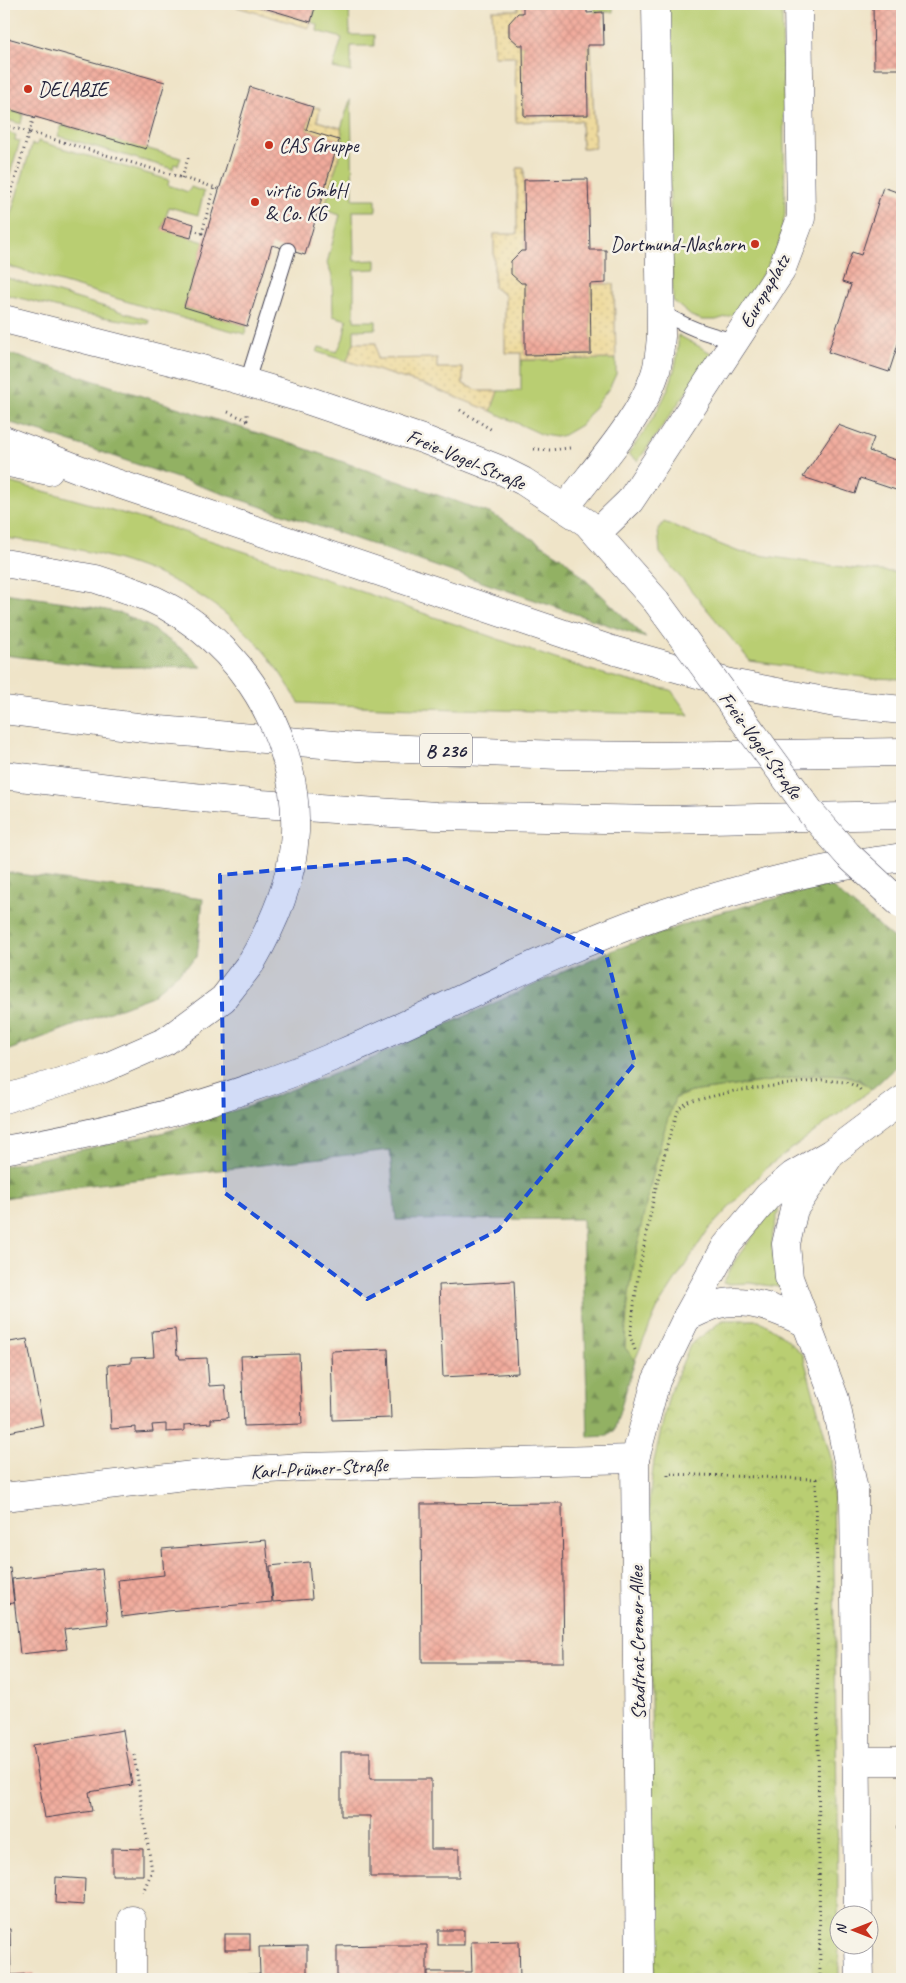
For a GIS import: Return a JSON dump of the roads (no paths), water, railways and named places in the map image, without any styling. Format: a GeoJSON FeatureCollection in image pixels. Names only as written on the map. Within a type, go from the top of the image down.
{"type":"FeatureCollection","features":[{"type":"Feature","properties":{"kind":"main road"},"geometry":{"type":"LineString","coordinates":[[565,508],[623,432],[648,392],[659,358],[661,336],[656,4]]}},
{"type":"Feature","properties":{"kind":"main road","name":"Europaplatz"},"geometry":{"type":"LineString","coordinates":[[597,533],[630,502],[781,271],[801,218],[798,4]]}},
{"type":"Feature","properties":{"kind":"main road","name":"Freie-Vogel-Straße"},"geometry":{"type":"LineString","coordinates":[[4,319],[247,382],[369,420],[456,451],[501,470],[565,508],[587,523],[597,533],[656,601],[812,814],[848,855],[902,905]]}},
{"type":"Feature","properties":{"kind":"main road"},"geometry":{"type":"LineString","coordinates":[[4,440],[110,481],[612,650],[730,683],[835,703],[902,710]]}},
{"type":"Feature","properties":{"kind":"main road"},"geometry":{"type":"LineString","coordinates":[[4,462],[110,481]]}},
{"type":"Feature","properties":{"kind":"main road"},"geometry":{"type":"LineString","coordinates":[[4,563],[96,579],[129,590],[166,606],[212,638],[236,664],[259,694],[273,720],[284,748],[290,771],[295,815],[295,834],[290,872],[270,930],[251,963],[223,999],[166,1041],[102,1069],[4,1099]]}},
{"type":"Feature","properties":{"kind":"main road","name":"B 236"},"geometry":{"type":"LineString","coordinates":[[4,710],[160,730],[357,747],[654,756],[902,752]]}},
{"type":"Feature","properties":{"kind":"main road"},"geometry":{"type":"LineString","coordinates":[[4,775],[260,804],[436,816],[662,820],[902,815]]}},
{"type":"Feature","properties":{"kind":"main road"},"geometry":{"type":"LineString","coordinates":[[4,1150],[163,1116],[260,1084],[341,1053],[570,949],[652,917],[808,872],[902,857]]}},
{"type":"Feature","properties":{"kind":"main road","name":"Stadtrat-Cremer-Allee"},"geometry":{"type":"LineString","coordinates":[[640,1979],[635,1459],[656,1381],[687,1317],[726,1246],[768,1196],[793,1175],[831,1153],[902,1102]]}},
{"type":"Feature","properties":{"kind":"main road","name":"Stadtrat-Cremer-Allee"},"geometry":{"type":"LineString","coordinates":[[831,1153],[794,1209],[786,1244],[789,1278],[835,1399],[854,1490],[858,1906]]}},
{"type":"Feature","properties":{"kind":"main road"},"geometry":{"type":"LineString","coordinates":[[687,1317],[717,1304],[742,1301],[779,1310],[808,1324]]}},
{"type":"Feature","properties":{"kind":"main road","name":"Karl-Prümer-Straße"},"geometry":{"type":"LineString","coordinates":[[4,1497],[220,1472],[304,1467],[635,1459]]}},
{"type":"Feature","properties":{"kind":"main road"},"geometry":{"type":"LineString","coordinates":[[856,1761],[902,1761]]}},
{"type":"Feature","properties":{"kind":"main road"},"geometry":{"type":"LineString","coordinates":[[132,1920],[132,1979]]}},
{"type":"Feature","properties":{"kind":"main road"},"geometry":{"type":"LineString","coordinates":[[859,1956],[860,1979]]}},
{"type":"Feature","properties":{"kind":"lane"},"geometry":{"type":"LineString","coordinates":[[247,382],[288,250]]}},
{"type":"Feature","properties":{"kind":"lane"},"geometry":{"type":"LineString","coordinates":[[660,311],[693,329],[735,340]]}},
{"type":"Feature","properties":{"kind":"place","name":"DELABIE"},"geometry":{"type":"Point","coordinates":[28,89]}},
{"type":"Feature","properties":{"kind":"place","name":"CAS Gruppe"},"geometry":{"type":"Point","coordinates":[269,145]}},
{"type":"Feature","properties":{"kind":"place","name":"virtic GmbH & Co. KG"},"geometry":{"type":"Point","coordinates":[255,202]}},
{"type":"Feature","properties":{"kind":"place","name":"Dortmund-Nashorn"},"geometry":{"type":"Point","coordinates":[755,244]}}]}
